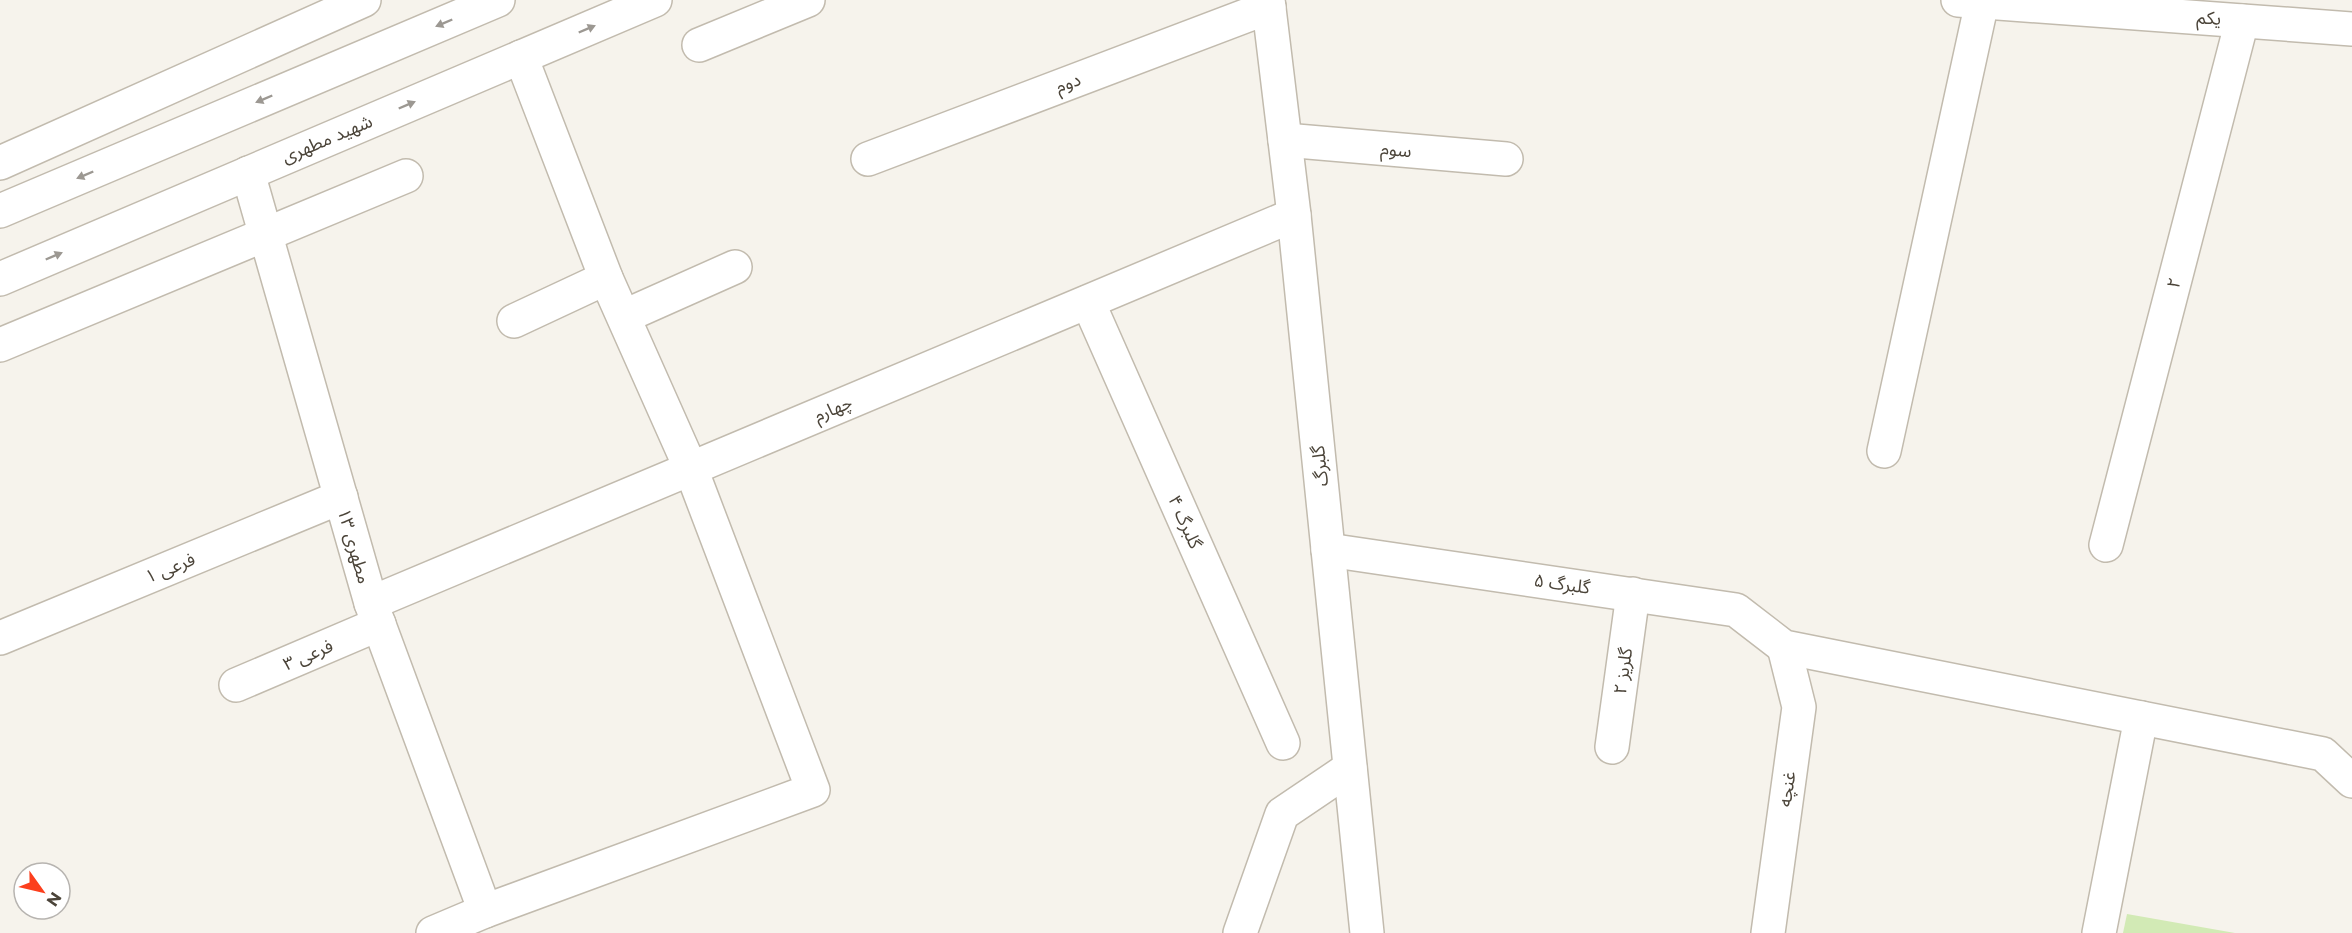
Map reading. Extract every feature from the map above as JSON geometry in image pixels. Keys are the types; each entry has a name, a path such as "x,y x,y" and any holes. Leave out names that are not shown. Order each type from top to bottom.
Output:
{"street":[{"path":"0,163 364,0"},
{"path":"0,212 498,0"},
{"name":"شهید مطهری","path":"0,279 655,0"},
{"path":"699,45 808,0"},
{"path":"1884,451 1970,1"},
{"name":"یکم","path":"1970,1 2352,29"},
{"name":"گلبرگ","path":"1268,3 1294,215 1367,933"},
{"name":"دوم","path":"868,159 1268,3"},
{"name":"۲","path":"2106,545 2242,21"},
{"path":"433,933 485,911 813,790 691,469 625,316 606,278 521,57"},
{"name":"سوم","path":"1285,140 1506,159"},
{"name":"مطهری ۱۳","path":"248,173 375,614 485,911"},
{"path":"0,345 406,176"},
{"name":"چهارم","path":"375,614 691,469 1294,215"},
{"path":"625,316 735,267"},
{"path":"514,321 606,278"},
{"name":"گلبرگ ۴","path":"1088,302 1283,743"},
{"name":"فرعی ۱","path":"0,638 341,497"},
{"name":"گلبرگ ۵","path":"1328,550 1736,610 1784,647"},
{"name":"گلریز ۲","path":"1612,747 1633,594"},
{"name":"فرعی ۳","path":"236,685 375,614"},
{"path":"1784,647 2323,754 2352,781"},
{"name":"غنچه","path":"1768,933 1799,707 1784,647"},
{"path":"2099,933 2141,718"},
{"path":"1240,933 1282,814 1350,768"}],"green space":[{"path":"2127,914 2235,933 2123,933"}]}
